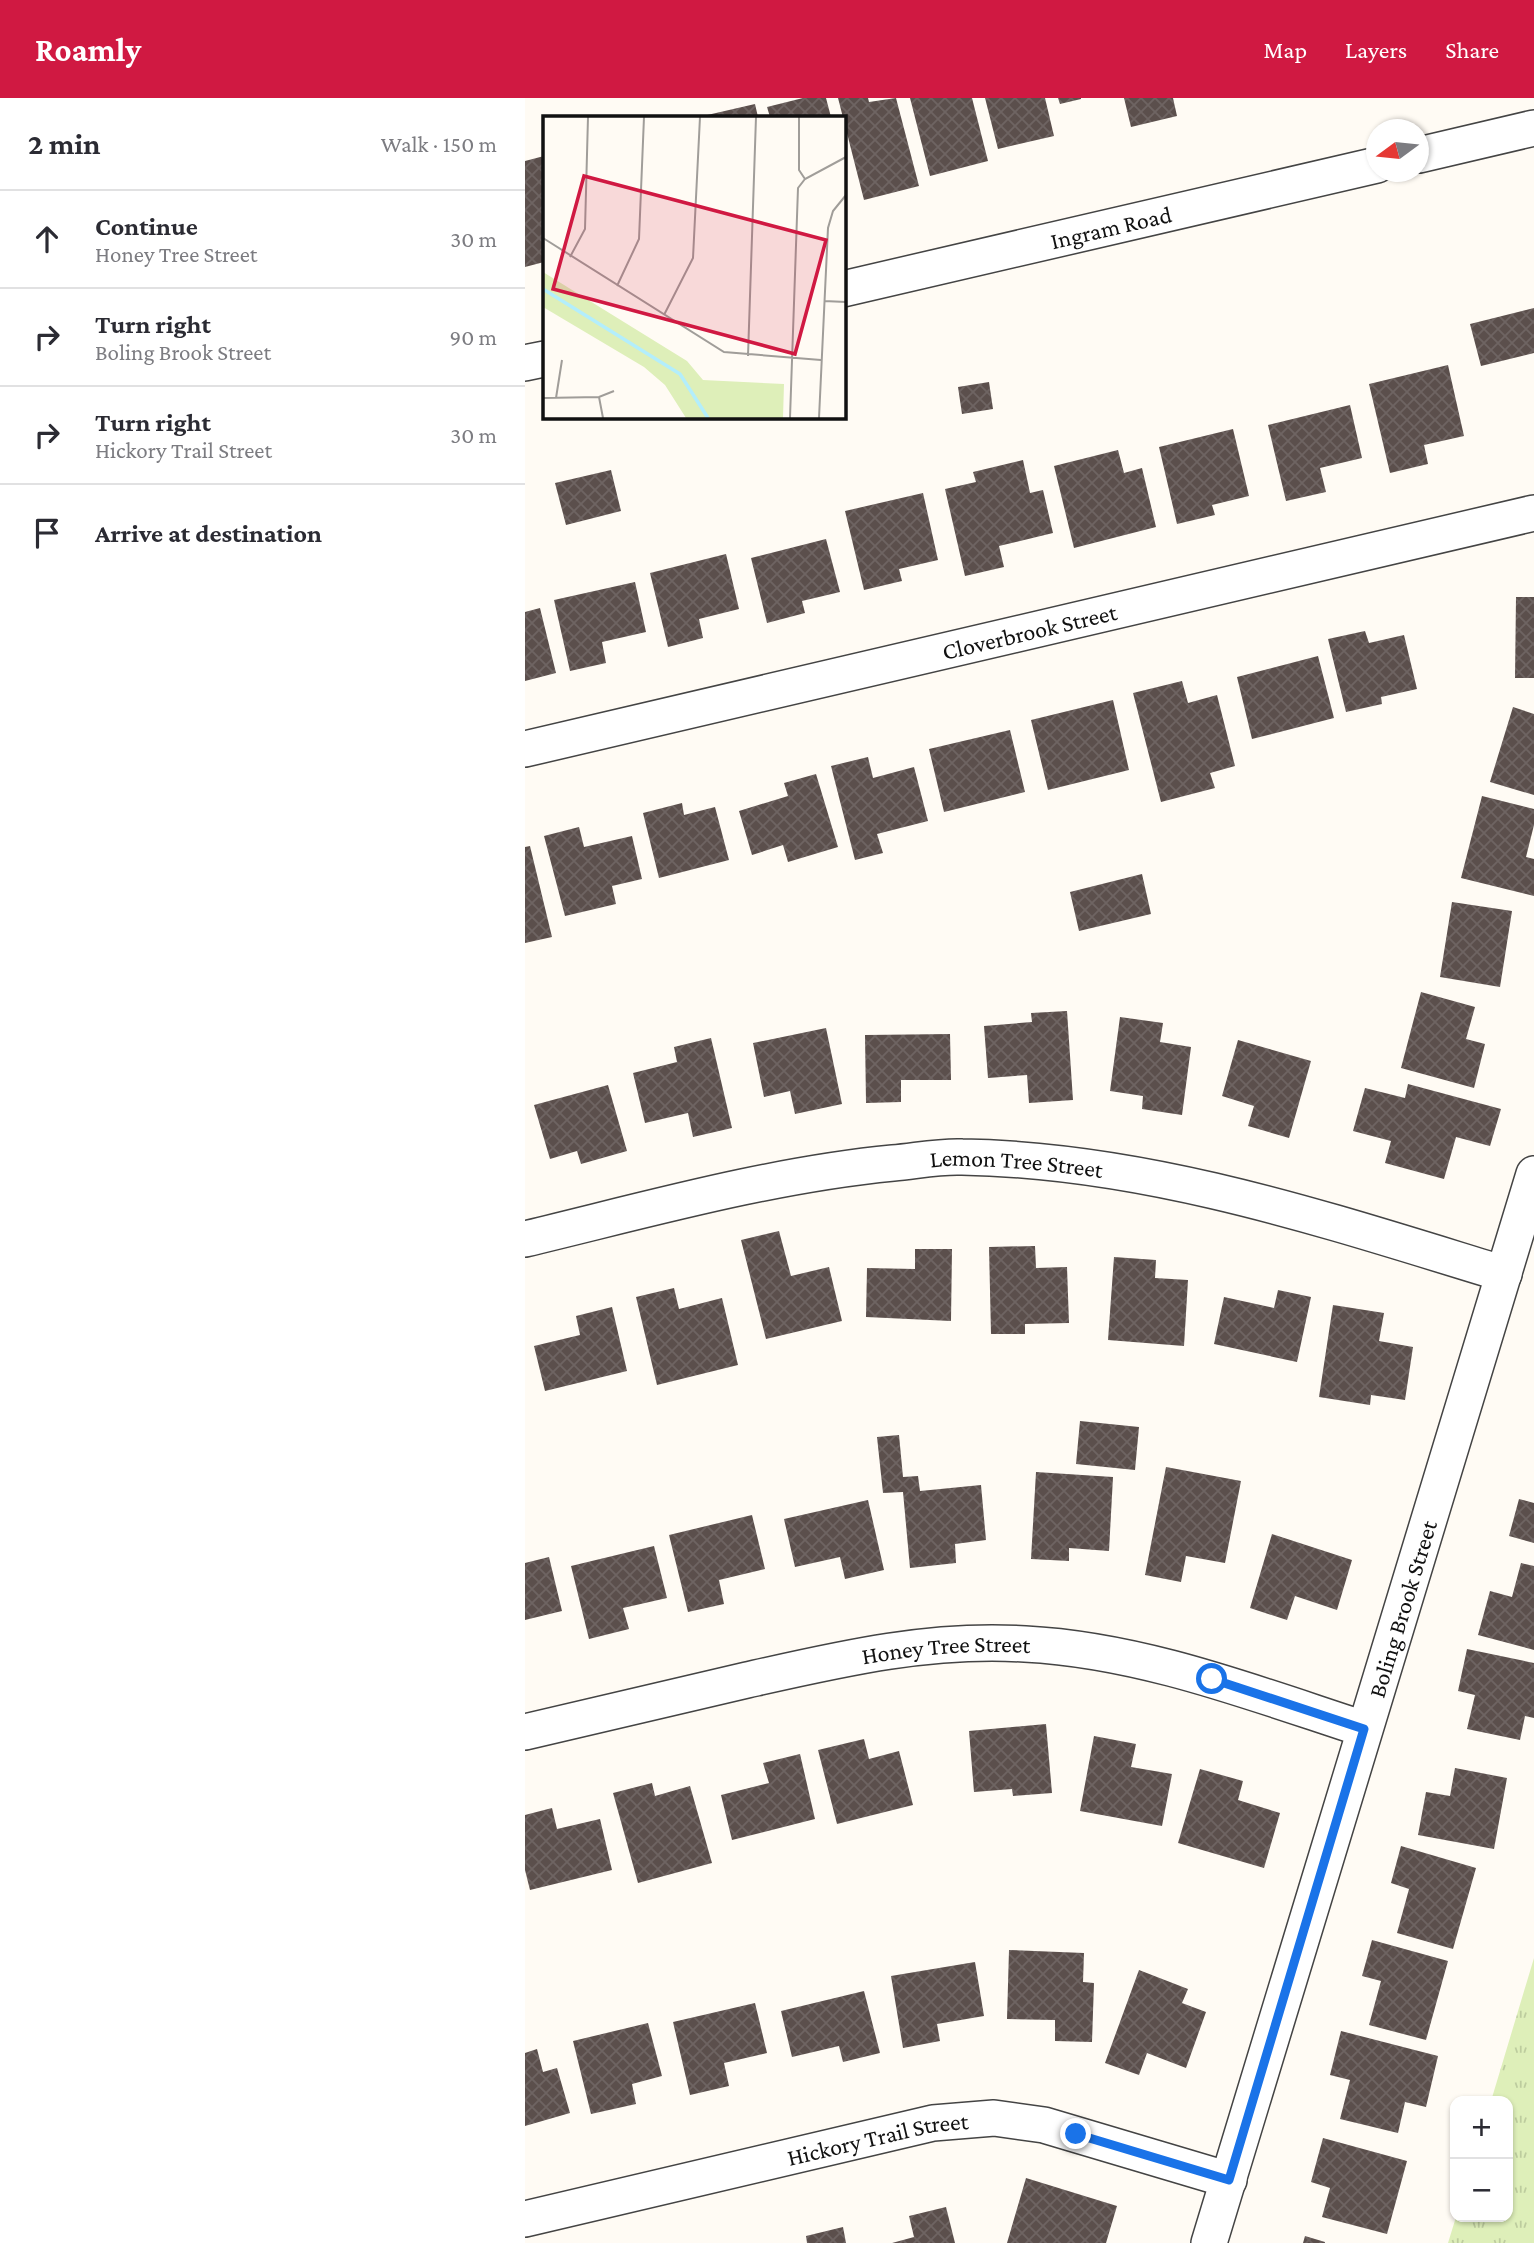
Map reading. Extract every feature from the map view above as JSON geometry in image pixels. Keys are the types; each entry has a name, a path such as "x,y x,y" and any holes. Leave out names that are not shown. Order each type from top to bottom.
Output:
{"street":[{"path":"1429,153 1534,128"},
{"name":"Ingram Road","path":"845,289 1366,168"},
{"path":"525,363 543,359"},
{"name":"Cloverbrook Street","path":"525,749 1534,513"},
{"name":"Lemon Tree Street","path":"525,1239 732,1190 845,1167 960,1156 1075,1166 1193,1185 1302,1212 1504,1274"},
{"name":"Boling Brook Street","path":"1209,2243 1534,1174"},
{"name":"Honey Tree Street","path":"525,1732 886,1650 976,1643 1051,1646 1152,1664 1212,1679 1364,1729"},
{"name":"Hickory Trail Street","path":"525,2219 933,2123 965,2119 993,2118 1044,2125 1229,2180"}],"green space":[{"path":"1534,1958 1534,2243 1448,2243 1454,2222 1513,2222 1513,2096 1493,2096"}],"building":[{"path":"803,98 826,98 831,116 770,116 767,107"},
{"path":"838,98 868,98 869,102 896,98 919,186 864,200 845,116 843,116"},
{"path":"910,98 972,98 988,161 930,176"},
{"path":"985,98 1045,98 1054,136 998,149"},
{"path":"1058,98 1081,98 1081,99 1060,104"},
{"path":"1124,98 1173,98 1177,116 1131,127"},
{"path":"755,104 758,116 703,116"},
{"path":"543,156 543,262 525,267 525,161"},
{"path":"1534,308 1534,353 1481,366 1470,324"},
{"path":"1448,365 1464,436 1424,445 1428,464 1390,473 1369,384"},
{"path":"989,382 993,409 962,414 958,387"},
{"path":"1350,405 1362,458 1320,468 1326,492 1286,501 1268,425"},
{"path":"1233,429 1249,496 1212,505 1215,515 1177,524 1159,447"},
{"path":"1118,450 1124,473 1142,468 1156,527 1074,548 1054,466"},
{"path":"1023,460 1030,493 1043,490 1053,533 999,546 1004,567 965,576 945,489 976,482 973,472"},
{"path":"611,470 621,511 566,525 555,483"},
{"path":"923,493 938,560 899,569 902,581 864,590 845,511"},
{"path":"826,539 840,592 802,601 805,613 767,623 751,558"},
{"path":"726,554 739,609 699,619 703,638 668,647 650,573"},
{"path":"635,582 646,632 602,642 606,663 570,671 554,600"},
{"path":"1516,597 1534,597 1534,678 1515,678"},
{"path":"540,608 556,673 525,681 525,612"},
{"path":"1365,631 1369,643 1404,635 1417,689 1381,697 1382,704 1346,712 1328,639"},
{"path":"1318,656 1334,718 1252,739 1237,677"},
{"path":"1182,681 1188,703 1217,695 1235,766 1210,773 1215,788 1161,802 1133,693"},
{"path":"1113,700 1129,770 1048,790 1031,720"},
{"path":"1513,707 1534,714 1534,795 1490,782"},
{"path":"1010,730 1025,792 944,812 929,749"},
{"path":"868,757 873,778 914,767 928,821 877,834 883,853 855,860 831,766"},
{"path":"816,774 838,847 788,862 783,845 752,855 739,811 788,796 784,783"},
{"path":"1482,796 1534,809 1534,825 1526,857 1534,859 1534,896 1461,878"},
{"path":"682,803 684,815 715,807 729,860 659,878 643,813"},
{"path":"579,827 584,847 632,836 642,879 612,886 616,904 565,916 544,836"},
{"path":"530,846 552,937 525,943 525,847"},
{"path":"1142,874 1151,914 1079,931 1070,892"},
{"path":"1452,902 1512,911 1500,987 1440,977"},
{"path":"1421,992 1475,1007 1466,1039 1485,1044 1474,1088 1401,1068"},
{"path":"1067,1011 1073,1100 1029,1103 1027,1075 988,1078 984,1026 1032,1022 1031,1013"},
{"path":"1120,1017 1163,1023 1160,1042 1191,1047 1182,1115 1142,1109 1143,1096 1110,1091"},
{"path":"826,1028 842,1104 795,1114 790,1091 764,1097 753,1043"},
{"path":"950,1034 951,1080 901,1080 901,1102 866,1103 865,1035"},
{"path":"711,1038 732,1128 693,1137 688,1113 645,1123 633,1073 677,1062 674,1047"},
{"path":"1238,1040 1311,1061 1289,1138 1248,1126 1254,1106 1222,1096"},
{"path":"1408,1084 1501,1109 1490,1146 1456,1137 1444,1179 1385,1163 1391,1141 1353,1131 1365,1088 1405,1098"},
{"path":"608,1085 627,1151 581,1164 577,1151 550,1159 534,1105"},
{"path":"779,1231 791,1276 829,1267 842,1321 766,1339 741,1240"},
{"path":"1035,1246 1036,1268 1067,1267 1069,1323 1025,1324 1025,1334 991,1334 989,1247"},
{"path":"915,1249 952,1249 951,1321 866,1317 867,1268 915,1269"},
{"path":"1114,1257 1156,1260 1155,1278 1188,1280 1184,1346 1108,1340"},
{"path":"674,1288 679,1309 722,1298 738,1365 657,1385 636,1297"},
{"path":"1278,1290 1311,1297 1297,1362 1214,1344 1224,1297 1274,1308"},
{"path":"1333,1305 1384,1313 1379,1341 1413,1347 1405,1400 1371,1395 1370,1405 1319,1397"},
{"path":"612,1307 627,1371 545,1391 534,1346 580,1335 576,1316"},
{"path":"1080,1421 1139,1427 1135,1470 1076,1464"},
{"path":"899,1435 903,1477 918,1476 920,1491 981,1485 986,1540 955,1544 956,1563 910,1568 903,1492 883,1493 877,1437"},
{"path":"1166,1467 1241,1481 1225,1563 1186,1556 1181,1582 1145,1575"},
{"path":"1036,1472 1113,1477 1109,1551 1069,1548 1069,1561 1031,1559"},
{"path":"1519,1499 1534,1503 1534,1543 1509,1536"},
{"path":"868,1500 884,1570 845,1579 840,1557 795,1567 784,1519"},
{"path":"752,1515 765,1569 719,1580 724,1604 688,1612 669,1535"},
{"path":"1272,1534 1352,1560 1337,1610 1295,1596 1287,1620 1250,1608"},
{"path":"654,1546 667,1598 623,1608 629,1629 589,1639 571,1566"},
{"path":"549,1557 562,1611 525,1620 525,1563"},
{"path":"1521,1563 1534,1566 1534,1650 1478,1635 1490,1591 1512,1597"},
{"path":"1467,1649 1534,1663 1534,1718 1525,1716 1520,1740 1467,1729 1475,1695 1458,1691"},
{"path":"1046,1724 1052,1793 1013,1796 1012,1789 974,1792 969,1731"},
{"path":"1094,1736 1136,1744 1131,1767 1172,1774 1162,1826 1080,1811"},
{"path":"864,1739 869,1759 899,1751 913,1805 837,1824 818,1750"},
{"path":"800,1754 815,1819 732,1840 721,1795 769,1783 763,1763"},
{"path":"1455,1768 1507,1778 1494,1849 1418,1835 1426,1792 1450,1796"},
{"path":"1200,1769 1243,1781 1238,1800 1280,1813 1264,1868 1178,1843"},
{"path":"652,1783 655,1796 690,1786 712,1863 638,1883 613,1793"},
{"path":"552,1808 557,1829 600,1819 612,1870 530,1890 525,1870 525,1815"},
{"path":"1401,1846 1476,1868 1453,1949 1397,1933 1409,1889 1391,1883"},
{"path":"1372,1940 1448,1961 1426,2040 1369,2025 1381,1981 1362,1976"},
{"path":"1009,1950 1084,1953 1083,1982 1094,1983 1092,2042 1055,2041 1055,2020 1007,2019"},
{"path":"975,1962 984,2016 937,2024 940,2041 903,2048 891,1976"},
{"path":"1139,1970 1188,1989 1182,2003 1206,2012 1186,2068 1147,2053 1139,2075 1105,2063"},
{"path":"864,1991 880,2053 843,2062 839,2046 792,2057 781,2011"},
{"path":"755,2003 767,2053 724,2063 729,2086 690,2095 673,2022"},
{"path":"648,2023 662,2076 632,2084 636,2104 591,2114 573,2041"},
{"path":"1341,2031 1438,2056 1426,2107 1405,2102 1398,2133 1340,2119 1350,2080 1330,2075"},
{"path":"537,2049 543,2072 557,2068 570,2113 525,2126 525,2053"},
{"path":"1323,2138 1407,2161 1387,2234 1322,2217 1330,2188 1311,2182"},
{"path":"1026,2178 1117,2206 1106,2243 1007,2243"},
{"path":"946,2207 955,2243 892,2243 914,2237 909,2216"},
{"path":"843,2227 846,2243 807,2243 806,2236"},
{"path":"1305,2236 1325,2242 1325,2243 1303,2243"}],"route":[{"path":"1076,2134 1229,2180 1364,1729 1212,1679"}]}
